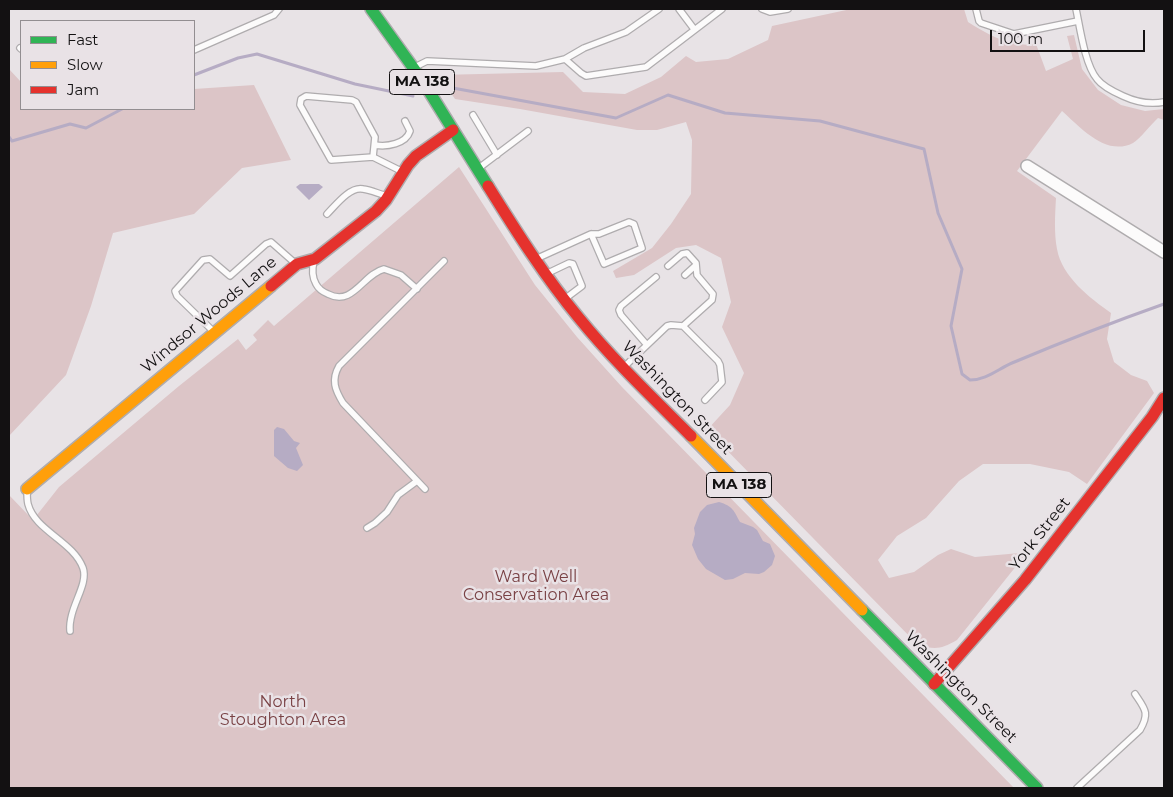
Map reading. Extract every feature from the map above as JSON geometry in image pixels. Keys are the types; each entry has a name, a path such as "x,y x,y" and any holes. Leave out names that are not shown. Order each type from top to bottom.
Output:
{"main road":[{"name":"MA 138","path":"374,12 453,130"},
{"name":"Washington Street","path":"453,130 546,273 583,323 624,368 1037,788"},
{"name":"Windsor Woods Lane","path":"27,489 296,264 315,260 376,211 389,196 416,156 453,130"},
{"name":"York Street","path":"934,684 1024,580 1152,417 1164,398"}],"street":[{"path":"374,12 387,9"},
{"path":"1027,166 1164,252"}],"lane":[{"path":"195,50 274,15 279,9"},
{"path":"413,68 427,61 536,66 565,58 584,48 626,32 659,9"},
{"path":"679,9 694,29"},
{"path":"565,58 581,74 586,76 646,67 722,9"},
{"path":"762,9 770,12 788,9"},
{"path":"976,9 980,23 1014,34 1078,21"},
{"path":"1076,9 1090,66 1100,83 1132,100 1148,104 1164,102"},
{"path":"373,157 375,137 356,102 352,100 306,96 301,98 300,105 330,160 373,157 404,172"},
{"path":"472,115 496,155"},
{"path":"375,145 388,146 408,136 410,131 405,121"},
{"path":"478,169 528,131"},
{"path":"327,214 350,192 356,189 363,188 376,194 389,196"},
{"path":"536,258 591,234 599,234 632,222 642,248 604,264 591,234"},
{"path":"214,332 177,296 175,291 204,260 210,259 230,276 266,244 271,242 296,264"},
{"path":"668,266 682,254 686,253 696,264 697,275 712,292 713,297 683,326"},
{"path":"315,260 312,270 316,284 332,296 350,294 372,274 384,269 401,274 417,289"},
{"path":"425,489 343,403 335,386 334,377 339,366 444,262"},
{"path":"546,273 569,263 573,264 582,286 564,299"},
{"path":"685,275 696,264"},
{"path":"648,345 621,315 619,310 621,306 656,277"},
{"path":"624,368 669,325 683,326 720,363 722,382 705,400"},
{"path":"366,528 375,524 387,512 398,495 417,481"},
{"path":"27,489 28,504 32,513 41,524 67,546 83,567 84,582 72,610 70,631"},
{"path":"1077,788 1140,730 1146,719 1146,714 1135,694"}],"green space":[{"path":"851,9 964,9 968,22 992,36 1018,44 1036,44 1046,71 1073,59 1067,36 1074,35 1082,69 1098,90 1121,105 1145,111 1164,109 1164,120 1158,118 1136,141 1123,146 1113,146 1094,138 1062,111 1017,171 1056,198 1056,243 1065,269 1086,294 1111,313 1107,339 1114,362 1131,375 1147,381 1154,393 1087,484 1069,472 1030,464 983,464 959,481 926,518 897,536 878,560 889,578 914,572 938,555 951,549 975,557 1020,553 1025,555 957,640 938,648 918,645 707,430 730,405 744,373 722,327 731,302 721,258 696,245 676,248 634,275 616,278 613,271 652,248 691,194 692,140 686,122 657,130 637,130 455,99 439,75 563,72 583,92 625,94 661,77 686,56 696,62 728,59 768,40 772,26"},
{"path":"9,69 20,81 20,110 195,110 195,89 254,85 291,160 242,168 194,214 113,233 91,306 66,375 9,436"},
{"name":"Ward Well Conservation Area","path":"459,167 535,285 577,337 622,387 1014,788 9,788 9,495 33,520 59,487 179,386 238,339 246,350 257,340 253,335 268,320 274,326"}],"shaded area":[{"path":"300,184 319,184 323,187 309,200 296,187"},
{"path":"277,427 284,429 294,441 300,443 296,448 303,465 297,471 288,468 274,456 274,430"},
{"path":"719,502 730,507 740,522 753,527 757,530 763,541 770,544 775,556 772,565 764,572 759,574 745,573 733,579 725,580 706,569 698,559 692,545 695,534 694,528 700,512 707,505"}],"waterway":[{"path":"195,75 238,58 257,54 355,84 413,96"},
{"path":"442,86 616,118 668,95 725,113 820,121 924,149 938,213 962,269 951,326 962,374 970,380 987,376 1050,347 1164,304"},
{"path":"9,137 12,141 70,124 86,128 120,110"}],"traffic: fast":[{"path":"371,9 422,80 488,186"},
{"path":"862,610 1037,788"}],"traffic: slow":[{"path":"27,489 271,286"},
{"path":"691,436 862,610"}],"traffic: jam":[{"path":"271,286 297,264 315,259 376,211 386,200 408,165 416,156 453,130"},
{"path":"488,186 520,237 566,302 619,364 691,436"},
{"path":"934,684 1025,580 1152,417 1164,398"}],"park label":[{"name":"North Stoughton Area","path":"283,711"}]}
